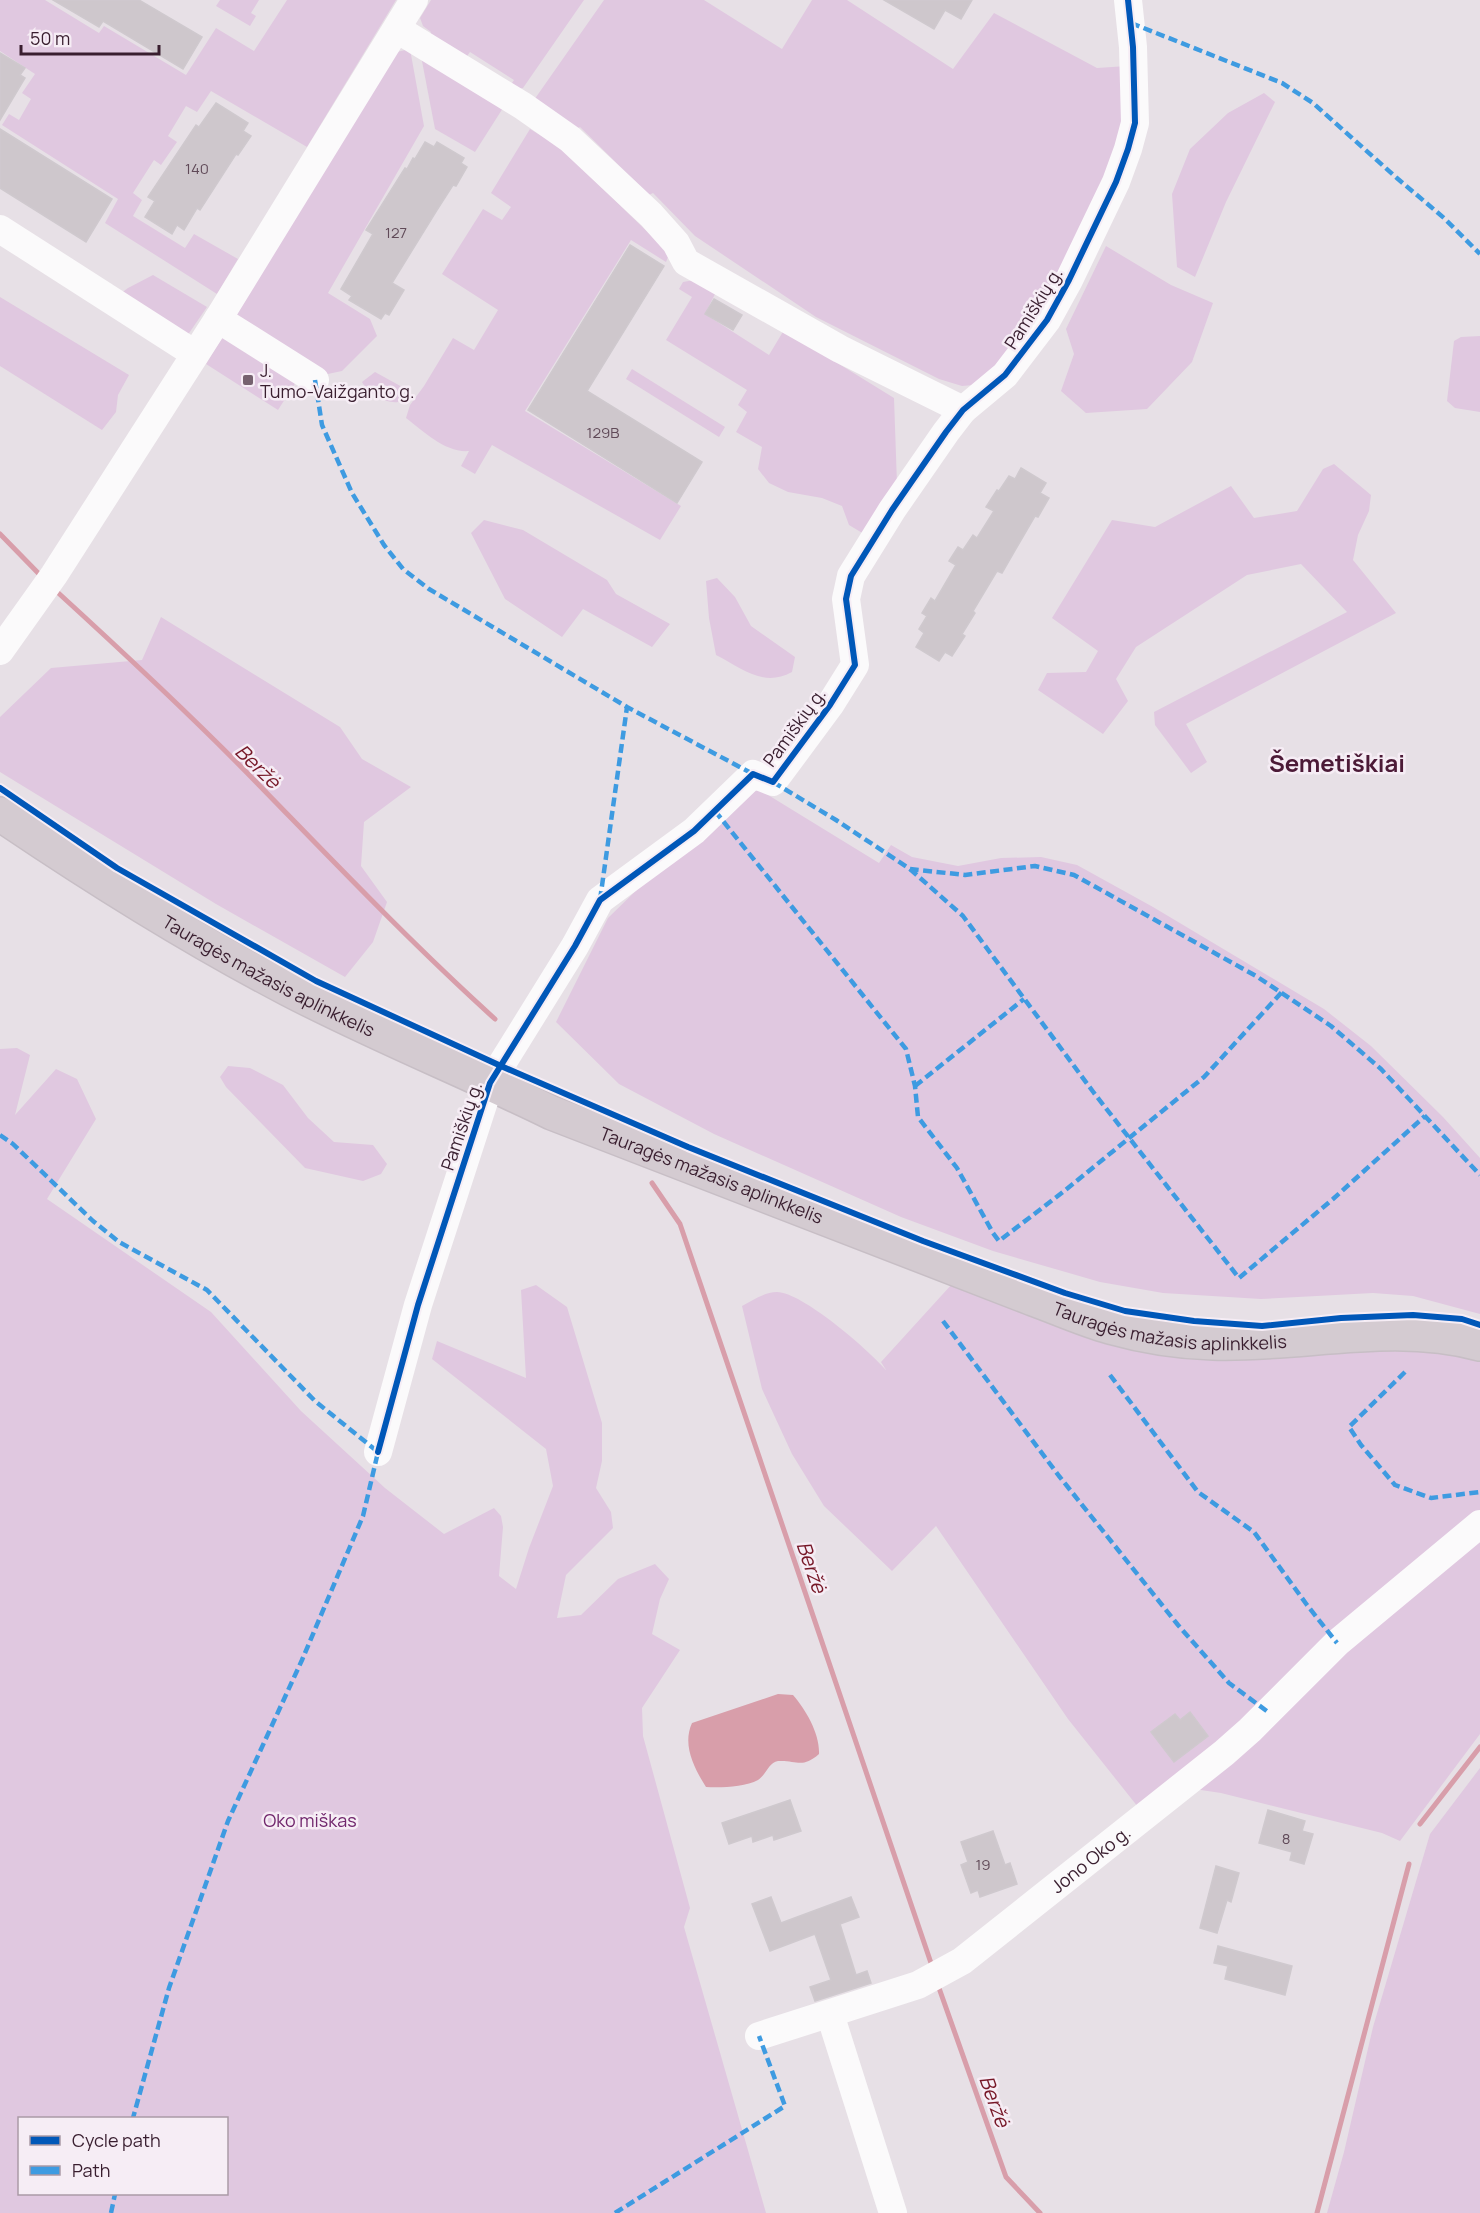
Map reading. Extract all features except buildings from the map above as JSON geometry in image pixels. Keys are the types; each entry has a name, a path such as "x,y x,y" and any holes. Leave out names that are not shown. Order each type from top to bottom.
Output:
{"main road":[{"name":"Tauragės mažasis aplinkkelis","path":"0,814 89,874 204,944 396,1043 490,1083 552,1113 1111,1327 1169,1338 1213,1343 1265,1342 1348,1334 1411,1333 1461,1339 1480,1344"}],"street":[{"path":"0,651 47,585 218,319 414,0"},
{"name":"Pamiškių g.","path":"378,1452 418,1305 490,1083 575,946 600,900 693,831 753,774 773,782 830,705 855,665 846,599 851,576 892,510 963,410 1005,375 1047,320 1069,280 1116,182 1128,149 1134,123 1133,47 1128,0"},
{"path":"397,29 523,106 570,139 651,215 676,243 686,262 840,349 963,410"},
{"path":"0,229 195,354"},
{"path":"218,319 315,380"},
{"name":"Jono Oko g.","path":"759,2036 918,1985 962,1961 1224,1753 1337,1643 1480,1524"},
{"path":"830,2014 892,2213"}],"green space":[{"path":"0,0 45,0 99,33 104,26 186,75 216,28 254,51 287,0 396,0 307,147 211,91 197,112 186,106 168,136 177,142 161,165 154,160 133,193 142,200 133,216 185,248 194,234 238,259 217,294 105,223 118,199 2,125 9,114 19,120 31,99 22,93 35,74 0,51"},
{"path":"220,0 259,0 251,13 256,16 250,26 216,6"},
{"path":"431,0 584,0 523,88 515,90 510,86 514,80 470,52 465,59 429,37 431,32 423,26 420,18"},
{"path":"604,0 704,0 782,49 812,0 847,0 953,69 994,13 1097,68 1127,66 1128,134 1072,267 984,384 962,386 939,379 816,317 695,236 653,193 649,195 580,127 572,132 534,100"},
{"path":"410,49 424,126 328,293 370,319 377,336 342,371 323,375 236,316 392,53"},
{"path":"421,56 503,108 475,152 435,129"},
{"path":"1264,93 1275,102 1226,202 1195,277 1177,267 1172,194 1190,149 1228,113"},
{"path":"530,129 560,147 664,248 668,257 666,262 631,240 525,411 681,506 660,540 492,445 475,474 461,466 469,451 460,451 444,445 406,418 410,405 453,338 474,350 498,310 442,274 483,209 502,220 511,207 491,193"},
{"path":"1106,246 1171,285 1213,303 1192,362 1147,409 1086,413 1061,391 1074,354 1066,329"},
{"path":"153,275 207,307 185,339 116,297"},
{"path":"694,280 716,292 705,314 769,355 784,330 894,398 897,484 864,534 849,525 842,506 822,498 788,492 769,483 758,469 762,447 736,432 747,412 738,405 747,390 666,340 692,297 679,289 683,282"},
{"path":"0,297 129,375 118,395 116,412 102,430 0,366"},
{"path":"223,336 296,382 278,410 206,364"},
{"path":"1480,336 1480,412 1455,408 1447,401 1454,341 1461,337"},
{"path":"632,369 725,427 719,437 626,379"},
{"path":"375,372 404,388 398,402 383,399 373,394 365,386 362,382"},
{"path":"1334,464 1371,495 1369,511 1358,535 1353,560 1396,613 1186,724 1207,762 1191,773 1155,725 1154,712 1347,612 1301,564 1247,575 1136,647 1116,679 1128,701 1103,734 1038,690 1047,673 1086,672 1098,651 1052,618 1112,520 1155,527 1231,486 1254,518 1297,511 1323,469"},
{"path":"484,520 523,530 607,580 616,594 670,624 652,647 583,609 562,637 505,599 471,533"},
{"path":"717,578 735,597 751,626 795,657 792,672 772,678 762,677 716,655 709,618 706,581"},
{"path":"161,617 340,727 362,759 411,787 364,822 361,866 387,902 373,942 345,977 216,904 0,772 0,717 51,668 142,660"},
{"path":"760,790 879,863 891,845 912,857 958,866 1001,858 1041,857 1077,865 1153,907 1324,1009 1371,1046 1443,1117 1480,1158 1480,1314 1413,1296 1373,1293 1261,1299 1163,1293 1100,1282 993,1251 901,1217 714,1134 619,1084 556,1022 608,918 652,875 747,793"},
{"name":"Oko miškas","path":"17,1048 30,1055 15,1115 56,1069 77,1079 96,1119 47,1199 211,1312 301,1411 385,1488 444,1534 494,1508 501,1516 503,1527 499,1576 516,1589 553,1486 546,1449 432,1359 437,1341 526,1378 521,1290 536,1285 567,1307 602,1423 602,1461 596,1488 611,1512 613,1528 566,1575 557,1618 581,1615 618,1579 655,1564 669,1579 660,1599 652,1634 680,1650 642,1708 643,1736 690,1908 684,1927 766,2213 0,2213 0,1049"},
{"path":"228,1066 250,1068 283,1085 308,1118 334,1142 373,1145 387,1164 381,1174 363,1181 305,1168 226,1087 220,1077"},
{"path":"952,1284 1036,1316 1396,1346 1480,1358 1480,1734 1400,1841 1382,1833 1221,1793 1174,1786 1142,1812 1068,1719 936,1526 892,1571 824,1506 792,1454 762,1389 742,1306 767,1293 777,1292 802,1301 865,1349 886,1370 881,1362"},
{"path":"1480,1768 1480,2213 1327,2213 1344,2152 1373,2027 1430,1834"}],"shaded area":[{"path":"778,1694 793,1695 803,1708 815,1730 819,1754 804,1763 775,1762 758,1780 746,1784 706,1787 697,1772 689,1748 689,1731 692,1723"}],"waterway":[{"name":"Beržė","path":"0,534 43,578"},
{"name":"Beržė","path":"54,589 208,733 404,932 495,1019"},
{"name":"Beržė","path":"652,1183 680,1224 932,1966"},
{"path":"1420,1824 1480,1747"},
{"path":"1317,2213 1409,1864"},
{"name":"Beržė","path":"939,1988 1006,2177 1040,2213"}],"marked path":[{"path":"1131,23 1282,83 1313,103 1444,218 1480,254"},
{"path":"315,380 322,425 352,493 384,545 403,569 429,589 627,707 753,774"},
{"path":"600,900 627,707"},
{"path":"773,782 910,869 965,875 1035,866 1074,875 1256,976 1331,1026 1381,1069 1480,1175"},
{"path":"715,811 906,1049 915,1086 918,1117 957,1168 999,1241 1204,1077 1282,992"},
{"path":"910,869 963,916 1094,1093 1239,1278 1333,1199 1425,1116"},
{"path":"915,1086 1024,999"},
{"path":"0,1135 13,1144 93,1221 119,1242 207,1290 315,1401 378,1452 363,1516 302,1660 228,1821 169,1988 133,2117"},
{"path":"943,1321 1059,1476 1178,1625 1229,1683 1268,1712"},
{"path":"1405,1372 1349,1427 1395,1485 1431,1498 1480,1492"},
{"path":"1110,1375 1198,1492 1254,1532 1337,1643"},
{"path":"615,2213 785,2106 759,2036"},
{"path":"111,2213 115,2195"}],"cycle path":[{"path":"378,1452 418,1305 490,1083 575,946 600,900 694,831 753,774 773,782 830,705 855,665 846,599 851,576 892,510 946,432 963,410 1005,375 1047,320 1069,280 1116,182 1135,123 1133,47 1128,0"},
{"path":"0,788 117,868 316,981 501,1066 688,1147 923,1241 1065,1293 1125,1311 1194,1321 1262,1326 1341,1318 1413,1315 1462,1319 1480,1325"}],"place":[{"name":"J. Tumo-Vaižganto g.","path":"248,380"}],"district":[{"name":"Šemetiškiai","path":"1337,762"}]}
